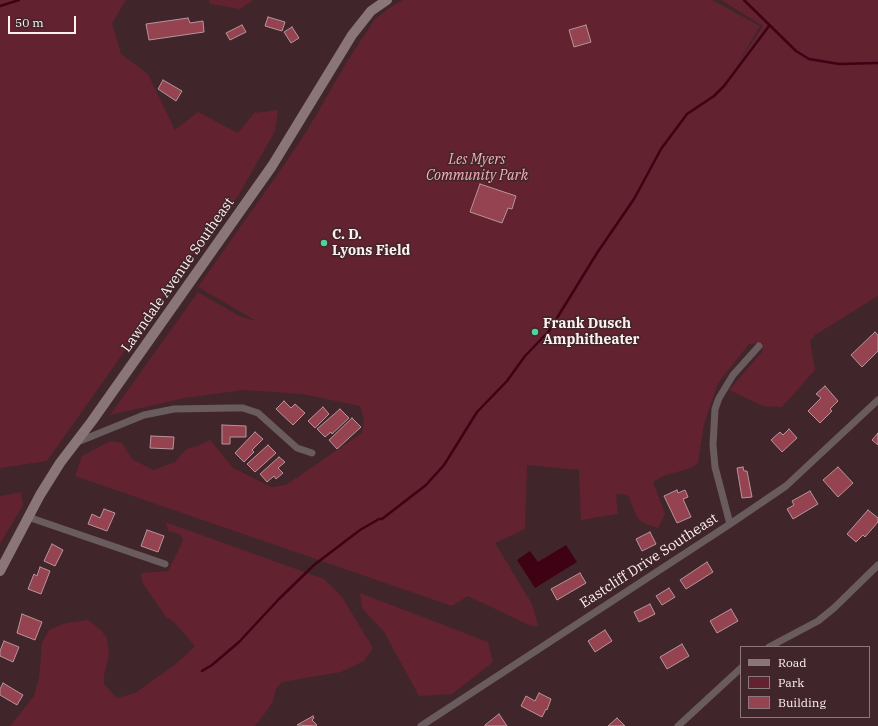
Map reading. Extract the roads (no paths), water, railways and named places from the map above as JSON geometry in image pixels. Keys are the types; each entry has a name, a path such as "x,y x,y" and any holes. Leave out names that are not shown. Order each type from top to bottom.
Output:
{"street":[{"name":"Lawndale Avenue Southeast","path":"0,572 40,495 75,443 272,166 352,35 371,11 387,0"},
{"path":"730,524 715,467 713,445 715,410 719,398 733,375 759,346"},
{"name":"Eastcliff Drive Southeast","path":"421,726 730,524 795,478 878,400"},
{"path":"75,443 86,440 111,427 144,415 174,410 243,408 258,413 298,448 312,453"},
{"path":"28,517 165,564"},
{"path":"771,646 818,621 834,608 878,564"},
{"path":"678,726 740,669"}],"waterway":[{"path":"0,6 19,0"},
{"path":"744,0 796,51 809,59 839,64 878,63"},
{"path":"202,671 212,665 239,642 279,599 314,565 360,530 379,519 382,519 426,485 444,465 477,412 507,381 525,356 549,331 597,253 634,199 661,149 687,114 714,96 724,86 769,26"}],"place":[{"name":"C. D. Lyons Field","path":"324,243"},
{"name":"Frank Dusch Amphitheater","path":"535,332"}],"park label":[{"name":"Les Myers Community Park","path":"477,168"}]}
